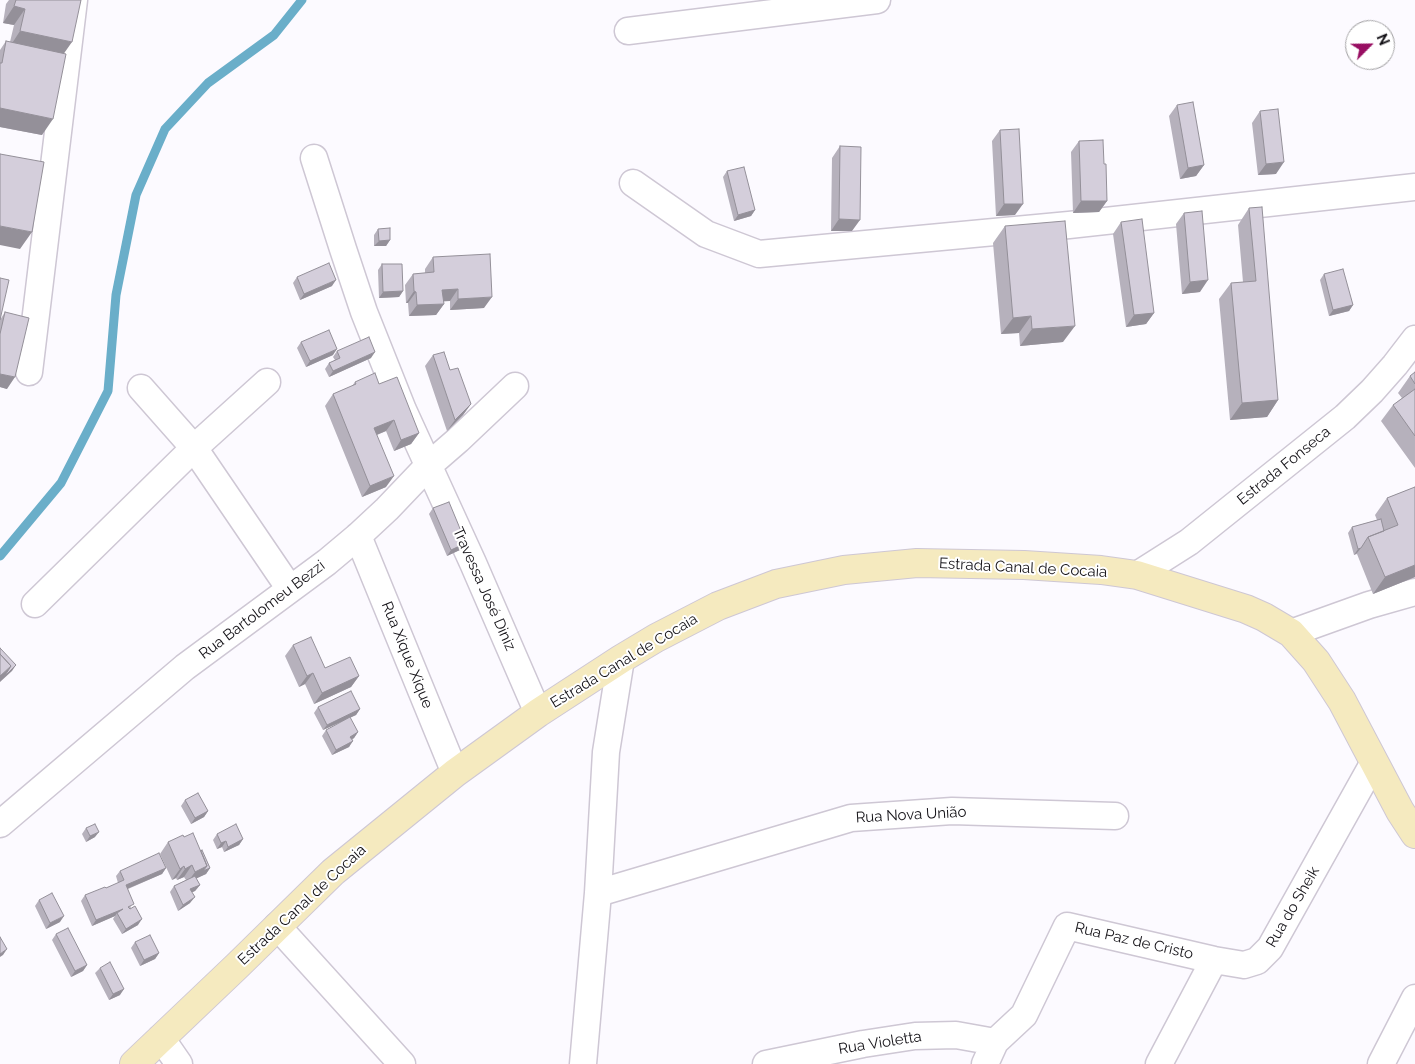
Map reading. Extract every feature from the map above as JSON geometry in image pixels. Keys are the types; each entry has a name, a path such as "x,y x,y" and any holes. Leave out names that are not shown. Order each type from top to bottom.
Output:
{"street":[{"path":"29,372 74,0"},
{"path":"628,32 878,0"},
{"name":"Travessa José Diniz","path":"314,158 364,312 403,410 473,563 538,713"},
{"path":"633,183 706,234 759,254 1079,224 1415,187"},
{"name":"Estrada Fonseca","path":"1137,575 1189,542 1345,418 1372,391 1415,339"},
{"path":"35,604 194,448 267,382"},
{"name":"Rua Bartolomeu Bezzi","path":"0,824 185,667 327,562 358,536 428,466 515,386"},
{"path":"141,388 194,448 290,589"},
{"name":"Rua Xique Xique","path":"358,536 455,773"},
{"name":"Estrada Canal de Cocaia","path":"134,1064 333,872 455,773 538,713 656,638 718,606 776,584 844,570 917,563 1101,570 1137,575 1246,609 1264,617 1292,633 1316,661 1342,701 1400,811 1415,834"},
{"path":"1292,633 1415,592"},
{"path":"584,1064 598,893 606,752 621,659"},
{"name":"Rua do Sheik","path":"1214,960 1244,965 1258,961 1270,948 1374,762"},
{"name":"Rua Nova União","path":"598,893 851,818 952,811 1115,816"},
{"path":"277,926 402,1064"},
{"name":"Rua Paz de Cristo","path":"990,1053 1024,1016 1067,926 1214,960"},
{"path":"1159,1064 1214,960"},
{"path":"1381,1064 1415,998"},
{"name":"Rua Violetta","path":"777,1063 863,1044 915,1036 956,1036 990,1053"},
{"path":"161,1038 179,1064"}],"building":[{"path":"16,0 81,0 72,42 20,31 25,9 14,6"},
{"path":"6,41 66,54 53,119 0,108 0,63 2,63"},
{"path":"1193,102 1204,165 1188,168 1177,105"},
{"path":"1278,109 1284,162 1266,164 1260,111"},
{"path":"1019,129 1023,204 1004,204 1000,130"},
{"path":"1103,140 1107,201 1081,201 1079,141"},
{"path":"840,146 861,147 860,220 839,219"},
{"path":"0,154 44,162 32,232 0,226"},
{"path":"744,167 755,210 738,215 727,171"},
{"path":"1262,207 1278,400 1242,403 1231,283 1256,281 1249,208"},
{"path":"1202,211 1208,280 1190,282 1184,213"},
{"path":"1142,219 1154,313 1134,315 1121,222"},
{"path":"1065,221 1075,326 1032,329 1031,316 1013,318 1005,226"},
{"path":"390,228 390,240 379,241 378,229"},
{"path":"490,254 492,297 458,299 458,289 442,290 444,304 417,305 413,274 434,272 433,257"},
{"path":"329,263 336,280 304,294 297,277"},
{"path":"382,264 402,264 403,291 383,292"},
{"path":"1343,269 1353,305 1333,310 1324,274"},
{"path":"0,278 9,280 0,320"},
{"path":"5,312 29,318 15,377 0,374 0,334"},
{"path":"329,330 337,349 310,361 301,342"},
{"path":"369,337 375,352 333,371 329,363 340,358 337,351"},
{"path":"444,352 450,370 458,368 471,404 455,420 433,355"},
{"path":"1415,372 1415,384 1410,376"},
{"path":"375,373 379,384 397,377 419,433 401,440 394,420 374,428 394,476 370,486 333,394"},
{"path":"1415,389 1415,436 1393,405"},
{"path":"1415,487 1415,565 1385,577 1368,537 1398,525 1387,498"},
{"path":"449,502 466,543 451,550 433,508"},
{"path":"1381,519 1384,531 1368,537 1361,548 1358,549 1352,527"},
{"path":"311,637 325,668 350,657 359,676 322,693 313,673 307,676 293,645"},
{"path":"0,648 16,665 4,677 11,666 0,654"},
{"path":"0,654 11,666 0,676"},
{"path":"351,691 360,709 327,725 318,707"},
{"path":"350,717 358,732 350,737 353,741 336,750 326,730"},
{"path":"198,793 208,811 195,818 185,800"},
{"path":"95,824 99,832 90,836 86,828"},
{"path":"236,824 243,839 228,847 226,841 221,843 217,834"},
{"path":"193,833 207,866 195,872 192,865 185,869 184,866 180,869 168,842 183,835 184,837"},
{"path":"202,850 210,868 203,871 207,866"},
{"path":"159,853 166,868 126,885 134,904 128,907 130,909 135,906 142,919 126,929 117,913 123,909 96,920 85,895 124,880 120,871"},
{"path":"195,876 200,885 190,889 195,897 183,905 174,886"},
{"path":"52,893 64,916 50,923 39,900"},
{"path":"68,928 87,965 75,971 56,934"},
{"path":"150,935 159,953 144,960 135,942"},
{"path":"0,937 7,949 0,954"},
{"path":"110,962 124,989 113,994 100,968"}],"waterway":[{"path":"0,556 61,483 108,391 116,295 136,195 165,129 208,83 274,35 302,0"}]}
